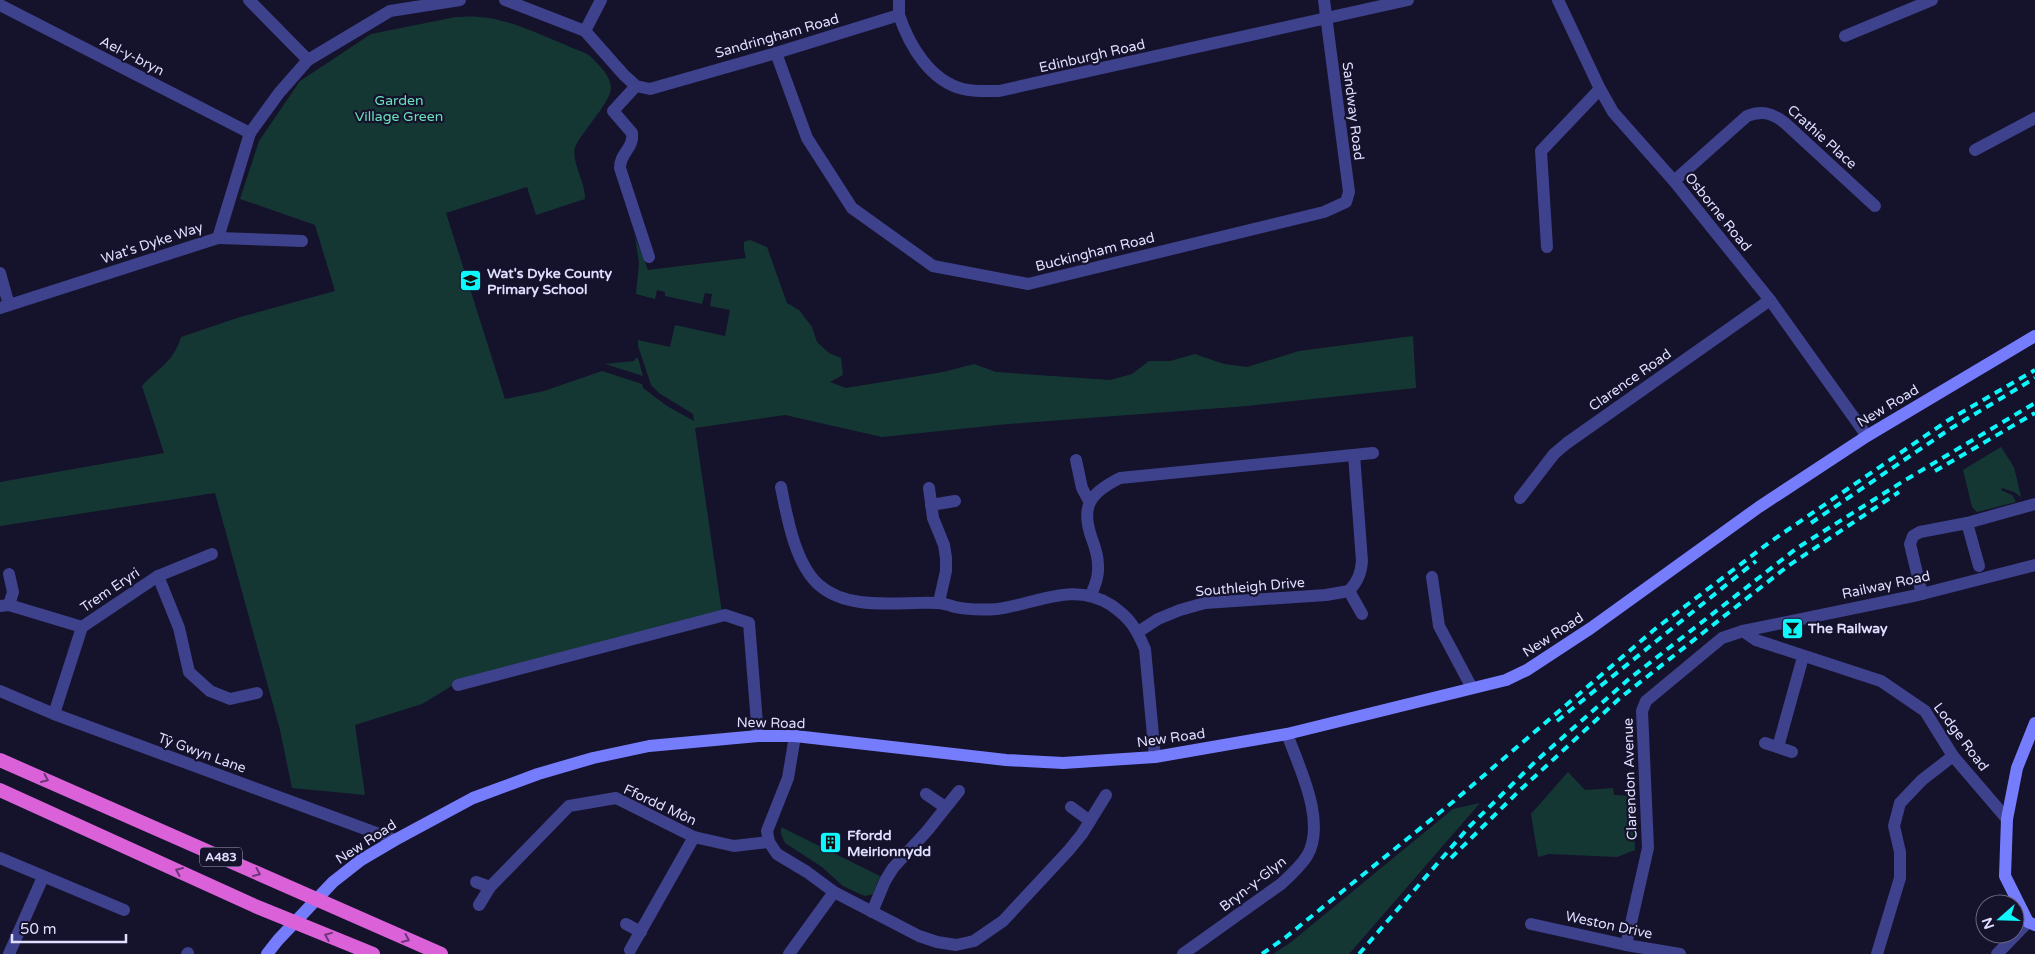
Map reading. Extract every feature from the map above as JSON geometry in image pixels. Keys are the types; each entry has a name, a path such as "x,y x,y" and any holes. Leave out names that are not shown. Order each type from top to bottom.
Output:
{"highway":[{"name":"A483","path":"0,760 441,954"},
{"name":"A483","path":"0,790 255,906 373,954"}],"main road":[{"name":"New Road","path":"267,954 333,882 361,860 395,840 473,798 538,774 594,758 648,746 758,736 795,736 1006,760 1063,763 1155,757 1287,734 1506,680 1527,670 1591,628 1759,507 1867,436 2035,336"},
{"path":"2031,924 2005,876 2007,819 2017,768 2035,722"}],"street":[{"path":"249,0 308,60"},
{"name":"Wat's Dyke Way","path":"5,306 218,238 250,134 279,93 308,60 388,6 460,0"},
{"path":"505,0 585,31 636,86 613,111 632,133 631,145 622,155 620,168 650,256"},
{"path":"585,31 601,0"},
{"path":"898,15 899,0"},
{"name":"Sandway Road","path":"1324,0 1349,192 1346,202 1324,212"},
{"name":"Edinburgh Road","path":"898,15 904,32 914,49 936,74 949,84 963,89 989,92 1017,89 1408,0"},
{"name":"Osborne Road","path":"1558,0 1600,89 1613,112 1674,181 1770,300 1867,436"},
{"path":"1845,36 1932,0"},
{"name":"Ael-y-bryn","path":"0,5 250,134"},
{"name":"Sandringham Road","path":"636,86 650,89 776,53 898,15"},
{"name":"Buckingham Road","path":"776,53 807,138 852,208 933,266 1028,284 1324,212"},
{"path":"1547,247 1541,151 1600,89"},
{"name":"Crathie Place","path":"1674,181 1747,116 1757,112 1774,115 1875,206"},
{"path":"1976,150 2035,118"},
{"path":"218,238 302,242"},
{"path":"0,272 5,306"},
{"name":"Clarence Road","path":"1520,498 1554,454 1567,442 1770,300"},
{"path":"1091,595 1097,580 1099,564 1086,523 1086,512 1089,501 1098,491 1120,478 1373,453"},
{"path":"1354,455 1362,561 1361,574 1350,591 1362,614"},
{"path":"1076,460 1082,488 1089,501"},
{"path":"781,487 787,516 798,550 810,575 828,592 881,604 939,602 976,610 1022,605 1064,594 1078,593 1091,595 1102,600 1128,617 1138,632 1145,648 1155,757"},
{"path":"929,488 933,518 944,545 946,558 946,572 939,602"},
{"path":"931,504 956,501"},
{"path":"1922,594 1910,544 1912,536 1920,532 1966,523 2035,504"},
{"path":"1966,523 1979,566"},
{"name":"Trem Eryri","path":"54,714 82,627 158,576 212,554"},
{"name":"Railway Road","path":"1743,630 1922,594 2035,565"},
{"path":"9,574 12,592 4,606 82,627"},
{"path":"158,576 179,628 190,672 210,691 230,699 256,692"},
{"path":"1432,577 1439,626 1472,688"},
{"name":"Southleigh Drive","path":"1138,632 1158,619 1205,603 1326,595 1350,591"},
{"path":"458,685 725,615 749,623 758,736"},
{"name":"Lodge Road","path":"1743,630 1756,640 1880,681 1925,712 1953,756 2007,819"},
{"name":"Clarendon Avenue","path":"1626,945 1648,848 1642,711 1646,701 1722,638 1743,630"},
{"path":"1778,747 1803,657"},
{"name":"Tŷ Gwyn Lane","path":"0,691 54,714 395,840"},
{"name":"Bryn-y-Glyn","path":"1183,954 1281,884 1296,871 1308,854 1314,836 1313,817 1309,795 1287,734"},
{"path":"795,736 788,778 767,831 769,842 777,854 807,872 834,892 919,936 954,950 974,941 1003,922 1069,850 1106,795"},
{"path":"1766,743 1792,752"},
{"path":"1877,954 1900,878 1900,852 1894,826 1900,803 1922,780 1953,756"},
{"path":"872,912 885,881 893,868 927,832 959,791"},
{"path":"926,794 945,807"},
{"name":"Ffordd Môn","path":"480,904 490,887 569,806 616,798 694,837 734,846 769,842"},
{"path":"1071,807 1090,821"},
{"path":"630,950 694,837"},
{"path":"0,858 124,910"},
{"path":"9,954 43,877"},
{"path":"476,882 490,887"},
{"path":"789,954 834,892"},
{"path":"626,924 641,932"},
{"name":"Weston Drive","path":"1531,924 1626,945 1680,954"},
{"path":"1997,954 2031,924"}],"green space":[{"name":"Garden Village Green","path":"456,17 490,18 501,21 524,28 585,53 603,70 611,87 607,100 576,145 574,151 585,192 585,199 536,215 527,187 446,213 505,399 544,391 602,371 642,384 643,388 667,406 694,421 693,414 659,393 651,385 638,346 638,340 670,347 675,325 725,336 730,310 710,306 712,294 705,293 702,304 665,296 665,292 657,290 655,299 636,294 639,263 635,237 648,270 746,258 744,242 750,240 767,247 787,303 799,310 812,327 817,342 829,353 841,358 843,375 830,382 846,388 943,372 974,364 996,372 1110,380 1132,374 1149,361 1170,361 1195,354 1224,364 1247,367 1299,351 1413,336 1416,388 1247,406 1008,424 882,437 785,415 695,428 722,613 455,684 422,704 355,725 365,795 292,788 280,730 215,493 0,526 0,482 164,453 142,386 170,359 181,337 237,318 335,291 315,225 240,199 259,141 300,81 371,34"},
{"path":"638,358 643,376 605,364 634,361"},
{"path":"2001,447 2014,467 2021,497 2014,492 2002,488 2001,490 2012,495 2016,502 1977,512 1972,507 1963,470"},
{"path":"1568,772 1585,790 1613,788 1614,795 1633,796 1635,850 1617,857 1549,854 1538,857 1531,814"},
{"path":"1480,803 1349,954 1273,954 1290,943 1453,809"},
{"path":"781,827 880,876 873,894 865,896 843,886 822,867 785,843 781,834"}],"railway":[{"path":"1262,954 1286,937 1454,801 1655,629 1770,542 1947,421 2035,370"},
{"path":"1811,523 1950,429 2035,378"},
{"path":"1359,954 1469,827 1536,761 1629,679 1797,548 1902,482 2035,403"},
{"path":"1935,471 2035,413"},
{"path":"1451,858 1518,792 1620,698 1788,566 1899,492"},
{"path":"1557,721 1756,561"}],"place":[{"name":"Wat's Dyke County Primary School","path":"471,281"},
{"name":"The Railway","path":"1792,628"},
{"name":"Ffordd Meirionnydd","path":"831,843"}]}
